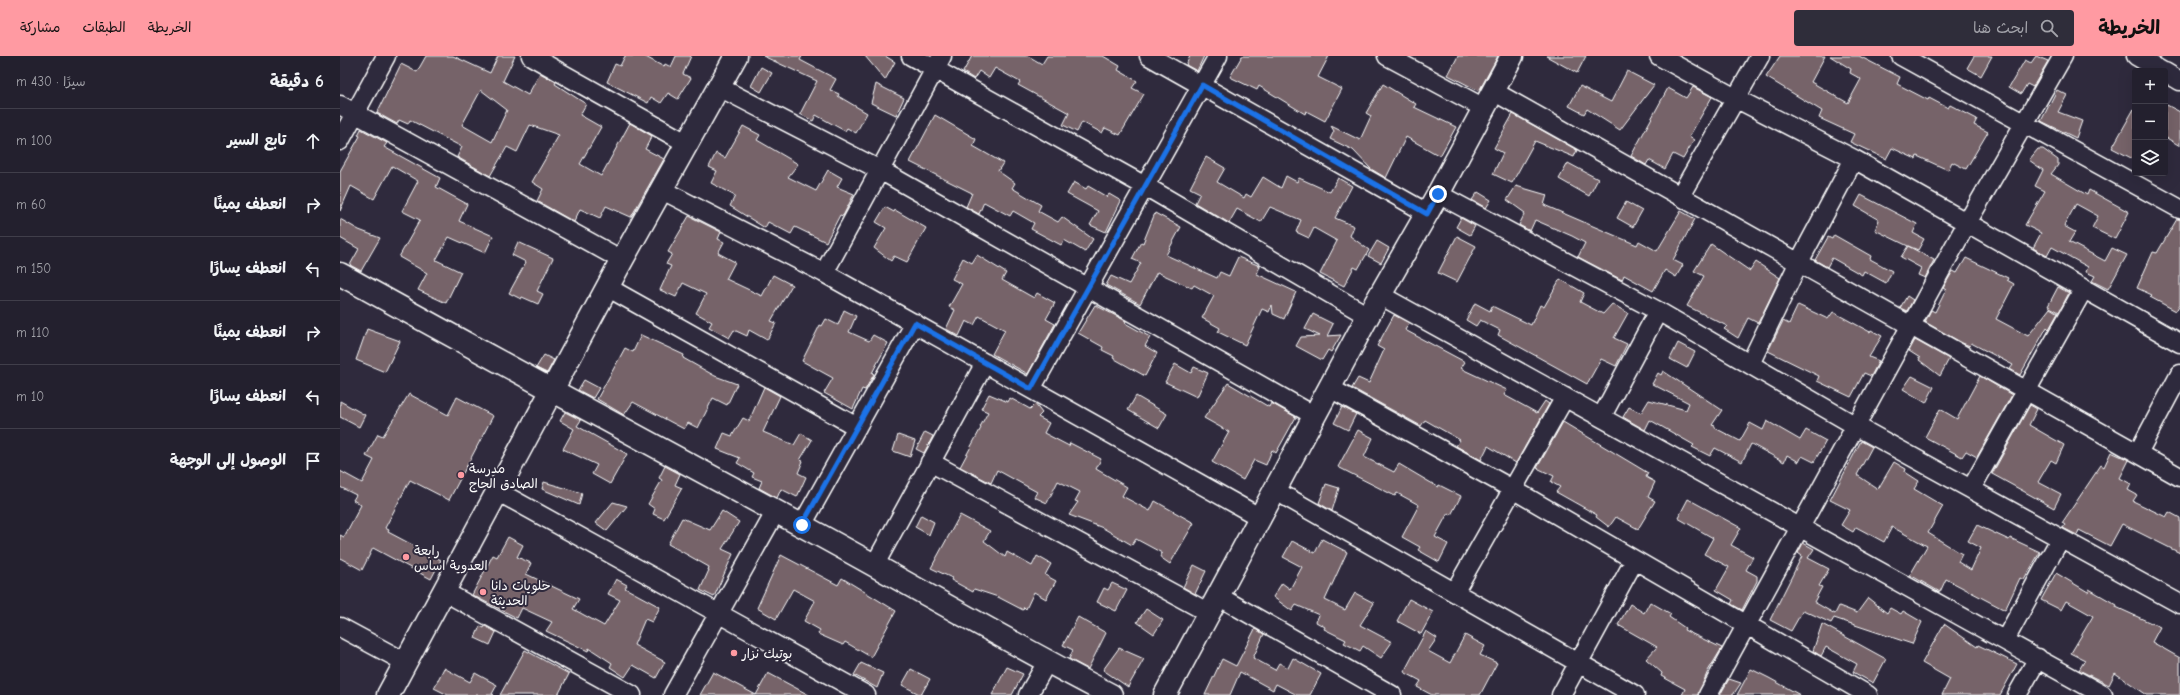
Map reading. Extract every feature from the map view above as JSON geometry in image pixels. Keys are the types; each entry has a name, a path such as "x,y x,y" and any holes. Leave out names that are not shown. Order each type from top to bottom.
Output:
{"street":[{"path":"340,141 347,109 386,56"},
{"path":"531,56 688,144"},
{"path":"389,695 443,591 622,260 736,56"},
{"path":"911,56 939,62 1145,186 1368,316"},
{"path":"1149,56 1427,214"},
{"path":"1031,389 1086,288 1218,56"},
{"path":"1387,56 1488,99 1680,196 2180,477"},
{"path":"1165,695 1276,491 1368,316 1427,214 1512,56"},
{"path":"1659,56 1737,99 1854,159 1967,222 2083,290 2180,343"},
{"path":"1680,196 1737,99 1760,56"},
{"path":"1901,56 2024,125 2180,209"},
{"path":"1708,695 1912,327 1967,222 2063,56"},
{"path":"2136,56 2157,68"},
{"path":"824,273 939,62"},
{"path":"2168,74 2180,81"},
{"path":"719,87 880,170 1086,288 1315,416"},
{"path":"347,109 622,260"},
{"path":"1750,364 1798,262 1854,159"},
{"path":"662,190 824,273 1261,518"},
{"path":"1438,194 1658,311 1856,426 2180,604"},
{"path":"340,274 551,391 802,525 1048,662 1111,695"},
{"path":"607,288 857,427"},
{"path":"1971,489 2083,290"},
{"path":"1380,294 2103,695"},
{"path":"1602,416 1658,311"},
{"path":"802,525 915,323"},
{"path":"874,566 985,363"},
{"path":"2138,453 2180,374"},
{"path":"1330,388 1514,490 1634,561 1747,625 1860,693"},
{"path":"1455,591 1514,490 1565,397"},
{"path":"930,462 1214,605 1369,689 1392,695"},
{"path":"497,491 866,695"},
{"path":"1276,491 1455,591 1635,695"},
{"path":"673,695 776,511"},
{"path":"2004,640 2060,539"},
{"path":"1561,695 1634,561"},
{"path":"443,591 632,695"},
{"path":"340,627 405,662"},
{"path":"2018,695 2038,658"},
{"path":"1028,695 1048,662"}],"building":[{"path":"426,56 453,56 490,73 498,56 515,56 503,81 528,95 540,73 556,82 555,84 586,104 580,115 601,127 580,164 601,176 630,123 652,136 645,149 664,159 631,217 606,206 600,218 580,209 574,222 537,201 543,189 532,182 559,135 530,125 517,152 507,147 490,176 457,157 462,147 410,120 408,124 399,120 397,124 377,113 401,64 417,72","holes":["481,90 507,110 492,142 462,125"]},
{"path":"625,56 644,56 664,67 665,64 671,67 676,56 691,56 683,74 691,78 678,99 668,93 661,103 651,97 648,103 607,82 615,64 620,66"},
{"path":"763,56 802,56 800,60 836,79 830,90 839,94 838,96 867,113 856,133 847,128 845,131 816,115 813,121 800,114 817,81"},
{"path":"865,56 885,56 895,62 885,80"},
{"path":"972,56 1028,56 1042,64 1047,56 1103,56 1120,66 1118,70 1137,81 1132,88 1144,94 1120,135 1105,128 1102,133 1082,122 1077,132 1063,125 1069,113 1018,85 1020,82 995,68 989,78 979,71 974,79 963,72"},
{"path":"1190,56 1204,56 1197,71 1186,65"},
{"path":"1242,56 1329,56 1318,77 1342,89 1325,121 1306,111 1305,114 1259,86 1257,90 1230,77"},
{"path":"1458,56 1498,56 1479,91 1448,75"},
{"path":"1546,56 1586,56 1577,73"},
{"path":"1780,56 1825,56 1811,82 1848,103 1861,79 1850,73 1851,69 1830,56 1859,56 1900,77 1897,84 1928,100 1929,98 1948,108 1950,105 1977,119 1974,125 1988,132 1966,169 1952,162 1948,170 1917,156 1916,159 1892,148 1886,159 1850,142 1854,134 1819,118 1822,111 1766,77"},
{"path":"1974,56 1992,56 1981,76 1967,68"},
{"path":"2036,56 2048,61 2033,87 2027,84 2021,94 2009,87 2025,60 2031,63"},
{"path":"761,67 772,73 761,92 751,86"},
{"path":"1627,71 1654,85 1620,130 1587,109 1584,114 1569,106 1580,86 1611,102"},
{"path":"876,84 904,98 896,115 871,103"},
{"path":"1383,84 1416,104 1414,107 1456,127 1440,156 1406,137 1386,178 1371,169 1353,150 1330,139 1334,131 1331,126 1360,140 1371,116 1366,113"},
{"path":"1693,87 1712,97 1689,137 1694,140 1683,159 1673,154 1665,169 1649,160 1646,165 1631,156 1668,88 1686,98"},
{"path":"2057,90 2067,95 2058,112 2082,121 2076,138 2041,121"},
{"path":"2168,106 2180,112 2180,146 2168,139"},
{"path":"2132,112 2132,158 2112,148"},
{"path":"1513,114 1577,150 1574,157 1535,141 1512,183 1493,174 1503,153 1494,148"},
{"path":"935,115 976,139 973,146 1003,163 998,171 1015,183 1012,188 1041,205 1038,211 1058,222 1062,217 1093,239 1085,252 1064,240 1061,245 1031,229 1034,223 1013,211 1010,216 984,202 979,214 966,207 972,193 910,162"},
{"path":"743,126 760,135 757,140 798,164 788,177 816,191 828,170 842,178 837,187 854,194 843,216 840,215 826,242 795,227 791,234 768,222 765,228 730,206 735,196 711,183 717,171 709,167 716,153 725,158"},
{"path":"361,129 387,143 384,147 440,178 436,187 467,204 459,221 493,236 485,253 449,237 436,260 461,272 446,303 418,290 427,273 399,257 420,220 402,211 418,181 392,166 374,199 351,186 340,211 340,171 360,136 358,135"},
{"path":"2038,149 2043,149 2058,160 2058,165 2051,174 2087,195 2089,190 2129,212 2115,239 2092,228 2098,216 2076,204 2064,226 2075,232 2069,242 2105,261 2112,248 2127,255 2108,289 2092,281 2095,276 2086,272 2088,267 2052,247 2047,256 2033,248 2041,233 2025,225 2045,191 2035,186 2043,170 2029,160"},
{"path":"1206,157 1225,168 1217,182 1244,198 1246,194 1251,197 1263,177 1281,188 1286,176 1297,182 1299,178 1330,192 1338,178 1352,186 1335,218 1354,226 1350,236 1369,250 1358,269 1354,267 1344,286 1320,274 1337,241 1314,228 1309,238 1296,232 1301,220 1270,207 1261,222 1237,209 1229,223 1195,203 1200,193 1190,188"},
{"path":"1568,163 1598,179 1589,196 1559,179"},
{"path":"1074,182 1086,189 1088,186 1107,197 1109,194 1121,201 1106,232 1090,225 1098,211 1067,194"},
{"path":"1516,186 1547,195 1544,205 1637,245 1639,241 1657,251 1681,211 1695,219 1673,260 1683,265 1676,277 1665,270 1653,291 1624,275 1622,280 1578,257 1585,243 1572,236 1535,220 1530,231 1519,225 1525,213 1507,200"},
{"path":"1478,192 1491,200 1486,208 1472,200"},
{"path":"1861,195 1917,224 1913,233 1924,239 1918,250 1875,230 1879,220 1855,206"},
{"path":"1626,202 1642,211 1633,227 1617,218"},
{"path":"885,207 894,212 895,210 926,228 907,262 894,256 891,261 874,248 886,228 876,222"},
{"path":"1155,213 1181,227 1166,255 1217,278 1220,272 1229,276 1238,257 1260,266 1257,274 1296,292 1284,319 1273,314 1272,305 1269,312 1262,309 1245,345 1218,332 1220,328 1202,318 1214,296 1194,285 1192,288 1157,272 1140,304 1106,285 1111,276 1129,284 1141,263 1132,259 1141,242 1143,243"},
{"path":"689,216 721,232 718,239 724,242 718,253 735,262 726,279 762,296 773,275 792,285 771,321 776,323 767,340 749,330 747,336 734,330 729,338 709,327 712,322 696,313 706,294 683,283 676,297 660,290 671,266 666,264 672,254 668,252"},
{"path":"1461,218 1475,226 1470,235 1456,227"},
{"path":"340,219 359,230 380,238 361,271 350,265 359,249 340,238"},
{"path":"2177,219 2180,219 2180,304 2176,311 2150,297 2152,295 2137,288 2153,252 2157,253"},
{"path":"1834,235 1871,256 1870,259 1892,271 1886,283 1864,271 1862,275 1832,258 1827,267 1815,260 1828,237 1832,239"},
{"path":"1457,236 1476,246 1457,282 1438,273"},
{"path":"1377,241 1389,248 1381,263 1368,256"},
{"path":"518,242 553,258 537,291 543,294 538,304 522,297 521,299 509,293 526,262 512,255"},
{"path":"1711,244 1750,271 1756,262 1780,278 1758,323 1748,318 1738,338 1724,329 1727,326 1687,306 1704,276 1694,271"},
{"path":"1908,246 1934,260 1925,278 1918,275 1921,268 1901,257"},
{"path":"977,255 1006,273 1002,280 1034,298 1037,293 1055,303 1046,319 1055,324 1028,374 992,354 1005,330 979,316 974,325 966,321 959,336 946,329 955,310 949,307 962,284 952,279 963,258 972,263"},
{"path":"1966,258 2008,278 2007,280 2014,284 1996,319 2028,336 2050,308 2058,313 2049,329 2047,327 2020,375 2010,369 2013,365 1971,343 1970,346 1962,343 1925,322 1931,310 1935,312 1946,290 1943,288 1953,271 1957,273"},
{"path":"1560,279 1584,293 1580,302 1603,314 1612,304 1628,313 1614,338 1627,344 1616,366 1601,359 1587,384 1498,335 1500,330 1480,320 1476,326 1466,320 1475,303 1490,311 1492,306 1531,325 1540,305 1544,307"},
{"path":"2058,287 2069,293 2059,312 2048,306"},
{"path":"1907,296 1913,300 1907,311 1900,308"},
{"path":"1095,305 1126,321 1125,323 1150,337 1145,346 1157,353 1145,376 1113,358 1114,356 1102,350 1103,347 1078,333"},
{"path":"1798,305 1828,319 1833,312 1870,332 1871,330 1882,336 1869,357 1879,361 1871,376 1864,373 1851,397 1817,381 1819,376 1768,351 1783,321 1789,324"},
{"path":"844,310 856,316 849,332 869,341 873,335 888,343 872,373 874,374 865,390 862,389 853,409 824,393 833,378 802,361 820,325 822,326 826,319 838,325"},
{"path":"1313,314 1333,324 1327,336 1341,335 1331,352 1328,350 1322,360 1296,346 1301,337 1320,336 1305,329"},
{"path":"1394,315 1409,323 1405,330 1465,362 1461,368 1464,370 1507,390 1504,395 1537,413 1545,401 1549,404 1516,463 1488,446 1481,460 1456,446 1460,440 1425,420 1421,426 1352,388 1358,378 1369,383 1384,350 1377,346"},
{"path":"367,329 400,341 385,372 356,360"},
{"path":"641,335 684,355 683,358 715,376 737,384 727,405 713,398 698,428 688,423 684,429 633,402 624,415 597,399 625,348 633,352"},
{"path":"1915,340 1949,359 1940,376 1919,360 1920,358 1909,351"},
{"path":"1678,343 1695,352 1687,368 1670,359"},
{"path":"544,355 554,360 547,373 536,368"},
{"path":"1175,364 1191,373 1194,367 1208,373 1197,397 1165,382"},
{"path":"1663,371 1722,410 1712,425 1740,441 1750,423 1763,430 1767,421 1800,440 1806,430 1826,441 1814,462 1802,456 1799,462 1787,455 1784,462 1751,444 1742,462 1715,448 1710,456 1692,447 1694,445 1650,420 1645,430 1623,417 1629,407 1641,413 1649,400 1686,410 1689,403 1652,384 1658,373 1661,375"},
{"path":"1912,376 1934,387 1926,403 1903,389"},
{"path":"1980,376 2012,395 1977,457 1966,451 1962,457 1925,437 1940,409 1957,419"},
{"path":"584,380 599,388 593,398 578,390"},
{"path":"1228,383 1269,407 1271,403 1296,417 1276,453 1272,450 1266,465 1254,460 1243,480 1212,462 1229,432 1204,418"},
{"path":"764,387 780,396 763,432 794,445 801,433 812,440 800,460 803,461 798,473 806,477 797,497 781,489 777,498 759,488 762,481 752,477 754,473 737,463 740,458 717,449 724,433 732,436 743,418 749,421"},
{"path":"409,394 448,415 457,397 493,416 449,500 410,480 385,528 389,530 388,532 441,560 431,579 373,548 362,570 340,558 340,535 344,537 361,505 353,500 356,495 340,487 340,471 362,483 374,460 366,456 378,434 383,436"},
{"path":"989,394 1008,402 1010,398 1030,409 1035,404 1042,413 1038,417 1049,423 1044,433 1069,446 1070,443 1101,459 1096,469 1127,487 1122,496 1150,511 1155,501 1194,523 1170,564 1160,557 1162,553 1136,539 1132,545 1103,528 1069,515 1078,502 1075,501 1080,492 1058,481 1047,503 1034,497 1037,492 997,470 991,483 960,467 988,412 981,409"},
{"path":"1136,396 1167,414 1159,428 1128,410"},
{"path":"340,401 365,415 359,427 340,417"},
{"path":"2030,405 2037,409 2029,425 2064,445 2056,463 2051,460 2038,482 2061,494 2054,508 1992,474"},
{"path":"1342,407 1356,414 1348,430 1334,423"},
{"path":"565,412 581,420 577,426 627,454 610,484 592,474 597,465 563,449 574,429 560,421"},
{"path":"1563,422 1648,473 1646,477 1655,482 1648,497 1655,501 1638,529 1616,517 1609,527 1596,517 1597,515 1556,492 1560,487 1551,482 1554,476 1537,468"},
{"path":"1358,430 1373,438 1364,457 1394,472 1399,464 1438,487 1439,485 1461,496 1451,515 1448,513 1435,537 1448,544 1439,562 1418,550 1420,547 1402,537 1419,505 1397,493 1395,496 1338,467"},
{"path":"925,432 933,436 924,453 916,449"},
{"path":"898,435 915,441 910,457 893,451"},
{"path":"1861,441 1872,447 1857,475 1878,489 1894,462 1906,469 1905,472 1919,481 1914,489 1943,506 1928,533 1962,554 1958,562 1971,570 1981,548 1968,541 1977,525 2040,552 2024,580 2020,578 2005,610 1946,579 1940,592 1910,575 1927,546 1892,527 1884,542 1856,527 1853,532 1841,525 1850,510 1830,500"},
{"path":"2111,452 2129,460 2120,478 2131,484 2128,490 2137,495 2133,501 2166,517 2169,512 2180,518 2180,553 2122,524 2110,546 2079,530 2077,535 2063,528 2065,525 2062,523 2101,465 2104,467"},
{"path":"665,466 680,474 675,485 682,488 664,519 653,514 655,509 648,504 662,480 659,478"},
{"path":"544,482 582,493 579,505 542,489"},
{"path":"1326,484 1339,488 1332,511 1319,503"},
{"path":"1688,499 1741,528 1731,545 1753,557 1746,570 1757,576 1757,581 1742,610 1731,604 1733,600 1716,590 1729,567 1704,554 1713,538 1678,518"},
{"path":"613,502 627,506 607,531 596,523"},
{"path":"722,511 739,522 722,549 733,554 714,597 700,590 709,567 668,544 682,518 710,530"},
{"path":"921,515 934,522 929,535 915,527"},
{"path":"960,515 990,531 984,541 1005,557 1007,552 1032,566 1037,556 1051,564 1045,575 1056,581 1046,599 1034,592 1026,609 1024,607 1023,610 998,597 974,589 973,592 951,580 952,578 931,568"},
{"path":"508,537 523,545 517,557 531,563 526,574 579,599 573,609 604,626 620,600 608,594 616,579 627,585 625,588 660,607 652,622 645,619 634,645 665,662 656,678 633,665 625,677 610,667 612,663 589,648 588,651 546,631 552,622 522,608 517,618 472,595 493,555 497,557"},
{"path":"1322,539 1347,552 1325,600 1345,610 1355,593 1374,603 1360,625 1392,642 1381,658 1363,646 1360,651 1344,643 1346,640 1324,629 1325,627 1316,622 1319,615 1296,605 1292,611 1273,597 1282,583 1290,589 1302,567 1283,557 1292,541 1315,553"},
{"path":"1803,543 1814,549 1808,558 1829,569 1819,586 1822,587 1814,602 1835,614 1839,606 1857,613 1868,598 1887,613 1890,608 1901,614 1903,611 1922,622 1912,644 1834,618 1831,623 1803,610 1791,631 1770,620 1802,556 1798,553"},
{"path":"781,555 838,585 842,578 896,611 871,657 845,642 843,645 818,634 820,630 804,621 815,601 793,589 776,619 757,608"},
{"path":"1194,565 1206,571 1195,594 1183,587"},
{"path":"2056,573 2088,592 2089,589 2117,605 2116,607 2160,627 2152,642 2180,658 2180,695 2147,695 2115,673 2109,685 2079,670 2085,660 2071,653 2093,616 2066,601 2061,610 2041,600"},
{"path":"1112,583 1127,590 1116,611 1097,602 1104,588 1108,590"},
{"path":"1409,599 1433,612 1421,634 1397,621"},
{"path":"1650,602 1671,614 1669,617 1685,628 1684,630 1722,648 1708,671 1698,695 1682,695 1685,689 1661,676 1662,673 1646,659 1657,647 1618,625 1630,604 1644,613"},
{"path":"1146,609 1163,620 1154,634 1137,622"},
{"path":"1078,617 1106,633 1088,669 1069,659 1073,650 1063,645"},
{"path":"1822,624 1886,659 1873,683 1853,672 1857,664 1826,647 1821,656 1813,651"},
{"path":"1944,624 1977,647 1978,645 2017,664 2000,695 1942,695 1950,679 1922,663"},
{"path":"480,626 484,628 485,626 496,632 490,645 475,638"},
{"path":"1255,629 1264,634 1253,658 1275,670 1279,663 1288,668 1293,658 1321,674 1310,695 1297,695 1276,684 1273,690 1240,672 1230,695 1205,695 1222,659 1236,666"},
{"path":"1426,631 1437,638 1428,651 1450,663 1465,635 1485,646 1480,655 1497,663 1480,695 1432,695 1417,687 1421,681 1404,672"},
{"path":"1119,648 1144,659 1128,687 1103,670"},
{"path":"525,650 569,674 558,695 500,695"},
{"path":"861,663 883,673 877,688 854,675"},
{"path":"1007,667 1023,674 1012,695 992,695"},
{"path":"444,668 470,682 475,673 497,685 492,694 494,695 448,695 434,688"},
{"path":"911,669 930,679 921,695 902,685"},
{"path":"1751,669 1769,678 1800,695 1737,695"},
{"path":"713,672 756,695 700,695"},
{"path":"768,673 809,695 756,695"},
{"path":"1729,679 1741,683 1733,695 1720,695"}],"place":[{"name":"مدرسة الصادق الحاج","path":"461,475"},
{"name":"رابعة العدوية اساس","path":"406,557"},
{"name":"حلويات دانا الحديثة","path":"483,592"},
{"name":"بوتيك نزار","path":"734,653"}],"route":[{"path":"802,525 915,323 1031,389 1086,288 1202,85 1427,214 1438,194"}]}
